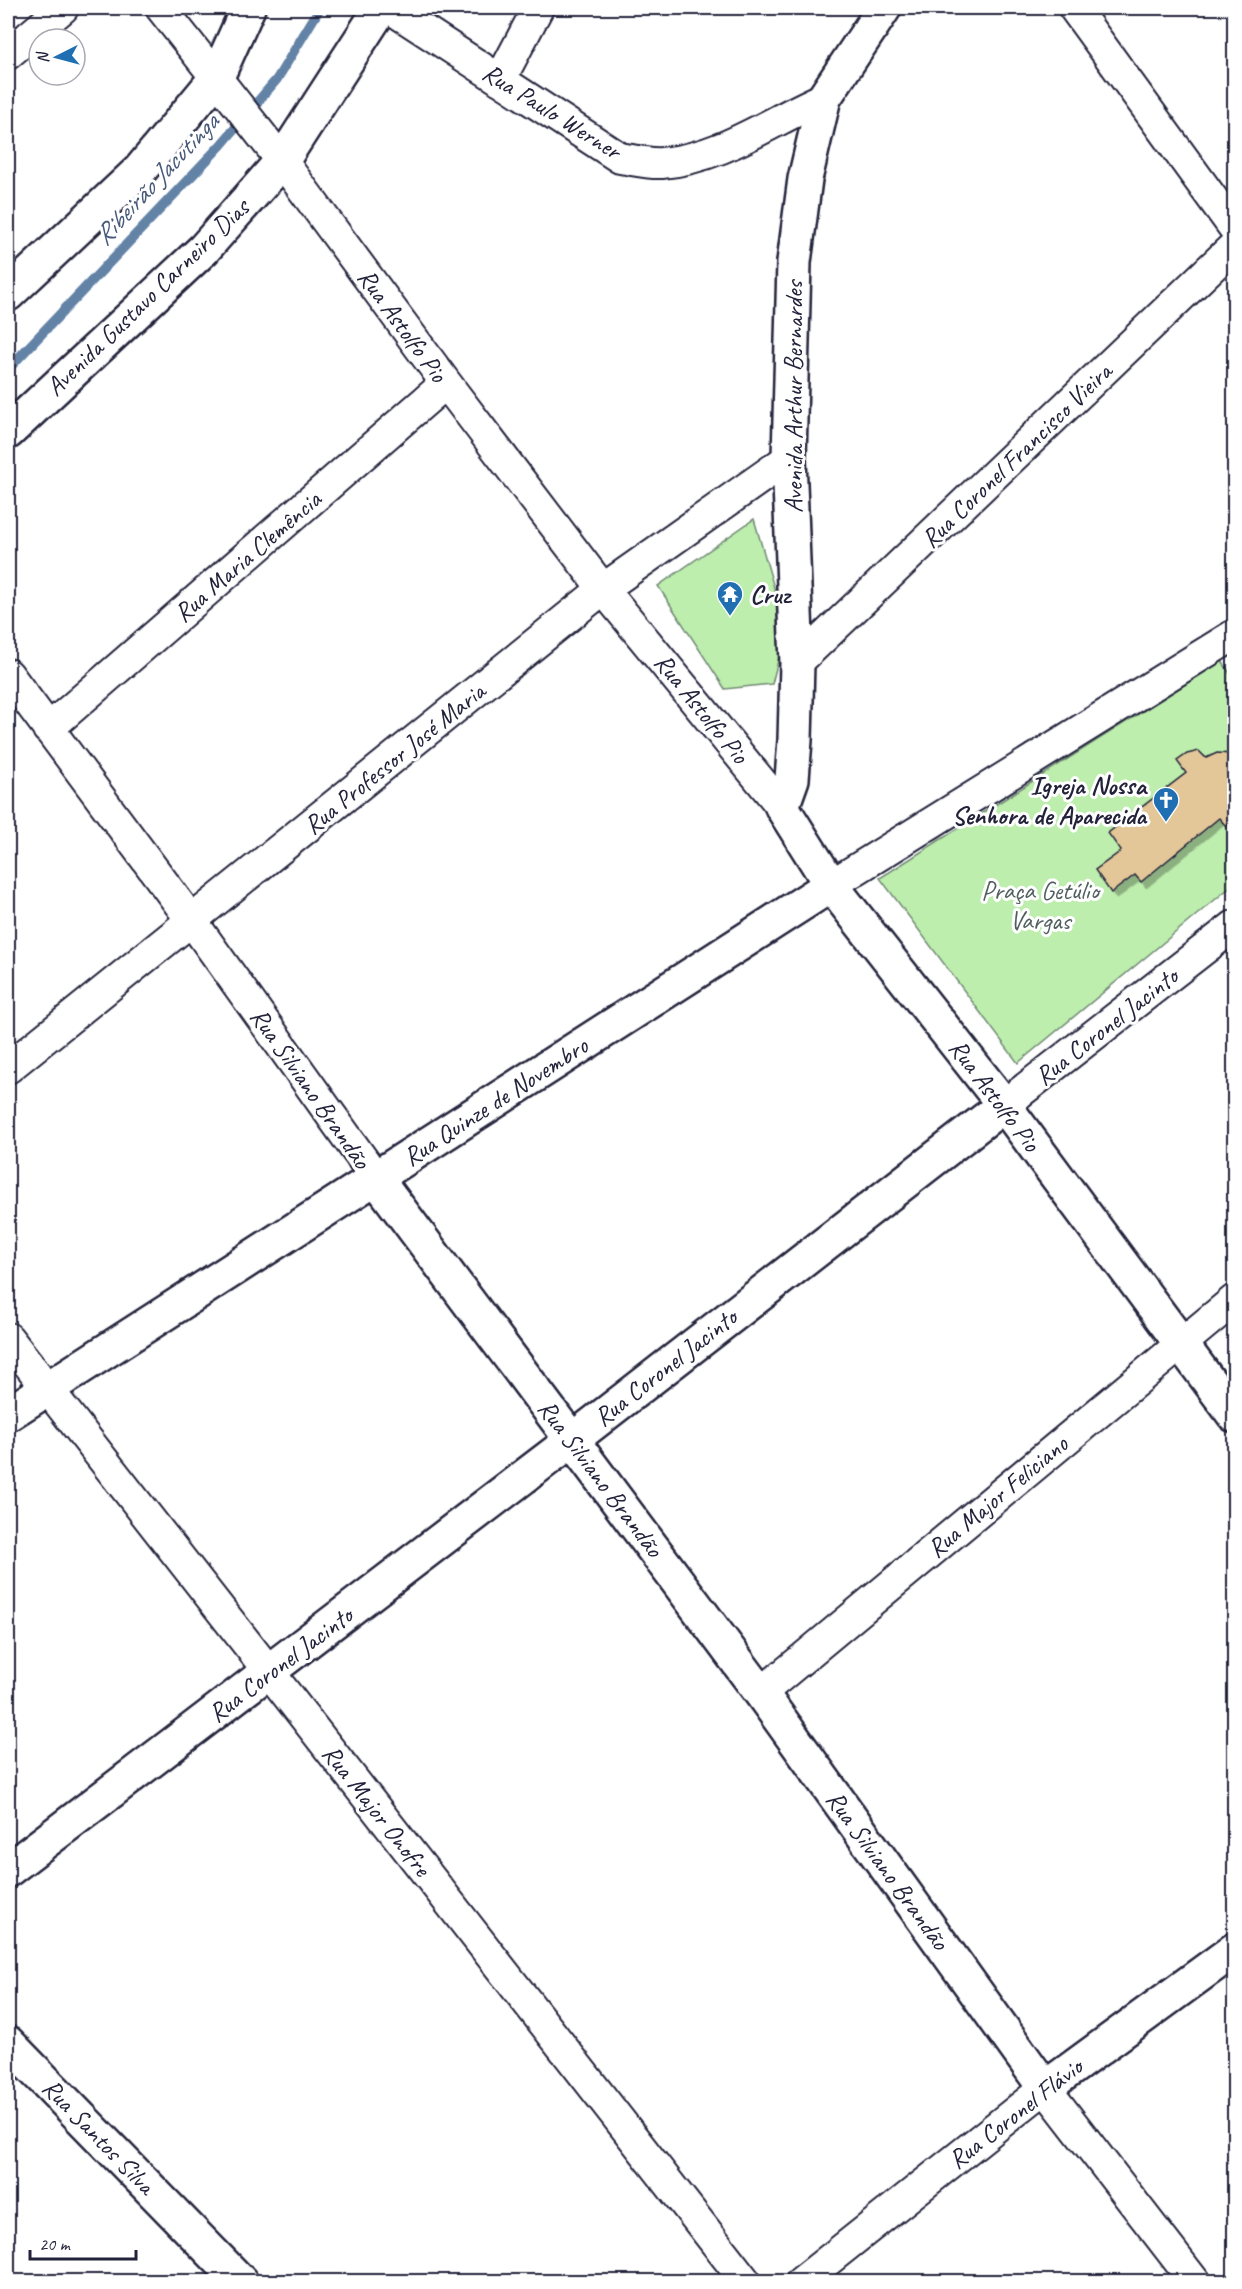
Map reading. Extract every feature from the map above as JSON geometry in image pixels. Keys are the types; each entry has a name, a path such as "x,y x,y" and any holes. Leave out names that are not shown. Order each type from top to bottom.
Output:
{"street":[{"path":"8,54 63,8"},
{"name":"Rua Astolfo Pio","path":"161,8 273,150 603,589 782,807 831,885 1004,1105 1234,1415"},
{"path":"8,294 140,170 223,86 248,8"},
{"name":"Avenida Gustavo Carneiro Dias","path":"8,432 204,249 273,150 381,8"},
{"name":"Rua Paulo Werner","path":"390,8 620,158 660,163 710,153 824,98"},
{"path":"500,80 538,8"},
{"name":"Avenida Arthur Bernardes","path":"782,807 792,779 795,740 796,663 789,458 794,262 805,179 824,98 884,8"},
{"path":"1074,8 1234,228"},
{"name":"Rua Coronel Francisco Vieira","path":"796,663 1234,246"},
{"name":"Rua Maria Clemência","path":"48,729 446,383"},
{"name":"Rua Professor José Maria","path":"8,1068 603,589 789,458"},
{"path":"831,885 1232,643"},
{"name":"Rua Silviano Brandão","path":"8,674 192,921 375,1178 761,1693 1044,2088 1195,2282"},
{"name":"Rua Quinze de Novembro","path":"8,1414 831,885"},
{"name":"Rua Coronel Jacinto","path":"8,1870 572,1440 1234,926"},
{"name":"Rua Major Feliciano","path":"761,1693 1234,1300"},
{"name":"Rua Major Onofre","path":"8,1338 746,2282"},
{"name":"Rua Coronel Flávio","path":"801,2282 1044,2088 1234,1950"},
{"name":"Rua Santos Silva","path":"8,2043 241,2282"}],"green space":[{"path":"754,519 786,629 772,684 725,689 658,586"},
{"name":"Praça Getúlio Vargas","path":"1222,661 1234,680 1234,884 1018,1063 880,878"}],"building":[{"name":"Igreja Nossa Senhora de Aparecida","path":"1199,751 1206,758 1217,753 1233,754 1234,820 1226,826 1219,818 1141,882 1135,875 1111,893 1095,870 1121,851 1108,833 1186,773 1177,761 1187,754"}],"waterway":[{"name":"Ribeirão Jacutinga","path":"8,369 221,145 277,79 320,8"}],"place":[{"name":"Cruz","path":"730,617"},
{"name":"Igreja Nossa Senhora de Aparecida","path":"1166,823"}]}
